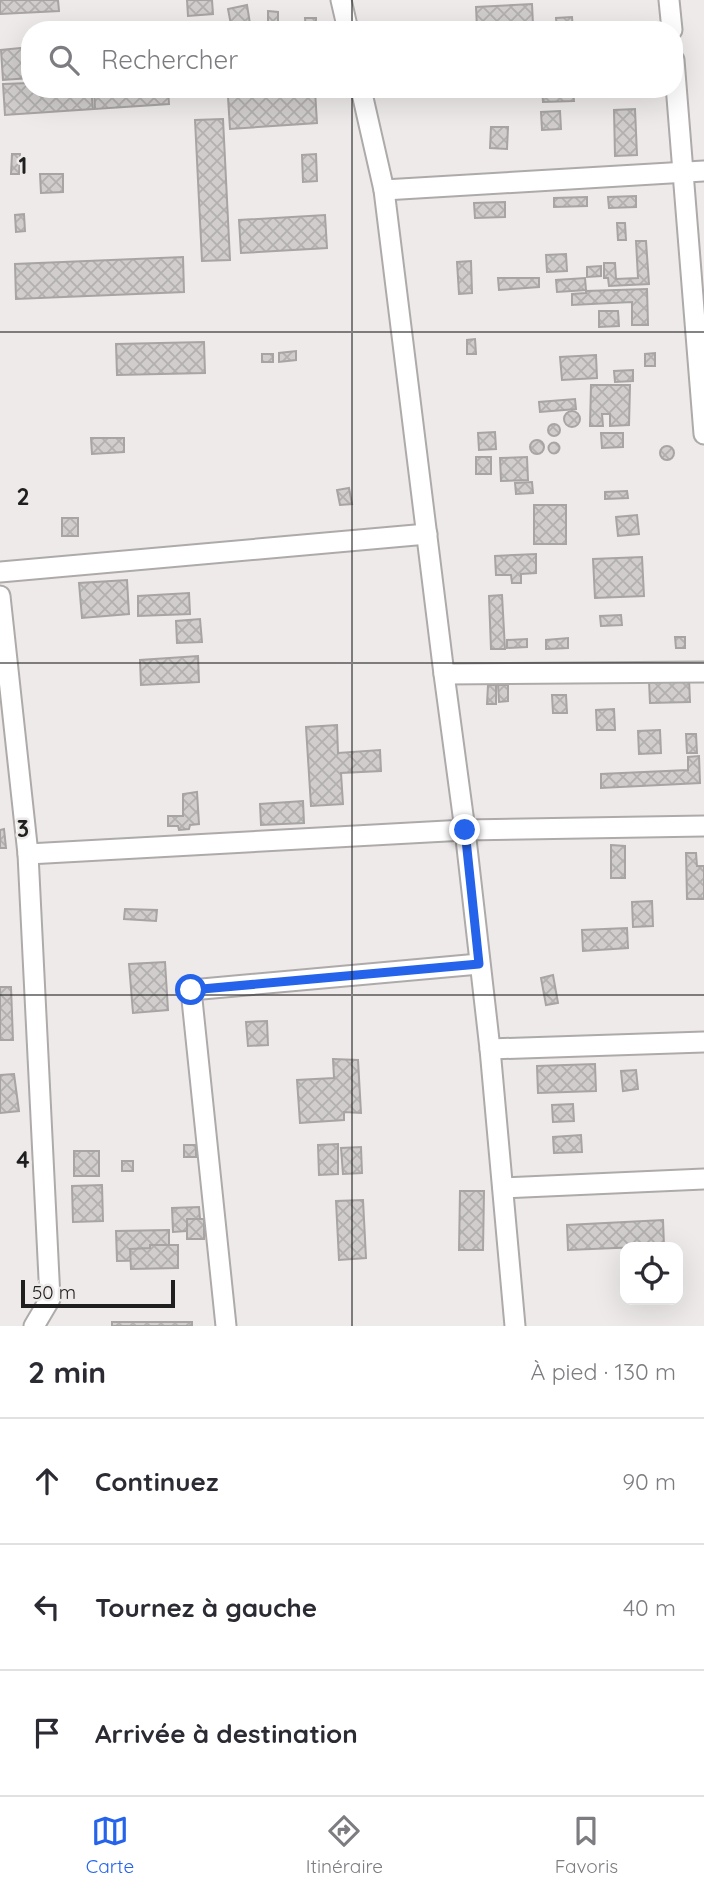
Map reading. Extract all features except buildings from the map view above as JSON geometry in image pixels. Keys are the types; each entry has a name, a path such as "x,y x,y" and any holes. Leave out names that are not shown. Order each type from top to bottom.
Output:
{"street":[{"path":"341,0 346,21"},
{"path":"669,0 670,21"},
{"path":"363,98 384,190 465,830 515,1326"},
{"path":"681,98 694,171 704,434"},
{"path":"384,190 694,171"},
{"path":"0,572 427,534"},
{"path":"0,596 28,854 50,1299 34,1326"},
{"path":"444,674 704,672"},
{"path":"28,854 465,830 704,826"},
{"path":"226,1326 191,990 479,964"},
{"path":"489,1049 704,1042"},
{"path":"503,1188 704,1178"}],"route":[{"path":"191,990 479,964 465,830"}]}
